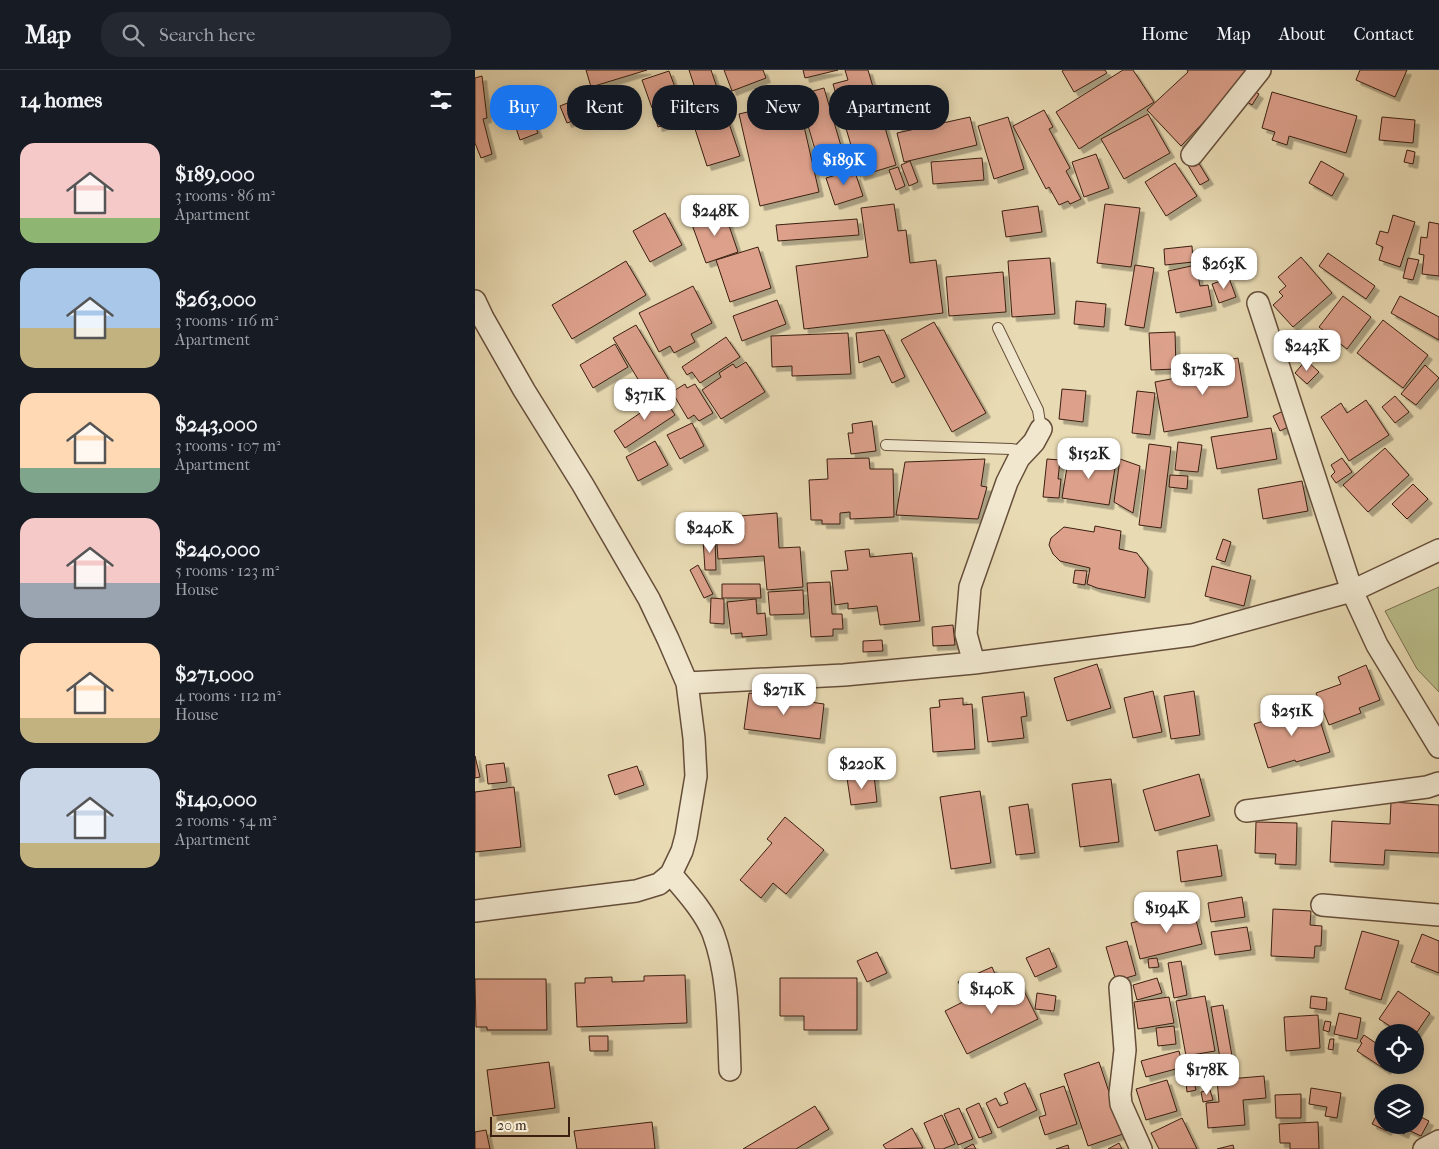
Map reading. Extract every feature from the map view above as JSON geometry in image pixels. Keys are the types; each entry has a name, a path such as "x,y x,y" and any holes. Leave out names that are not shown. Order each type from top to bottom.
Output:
{"street":[{"path":"1192,155 1260,70"},
{"path":"475,301 524,390 583,485 649,598 687,683 697,776 687,836 682,851 671,874 659,884 635,891 475,911"},
{"path":"1258,303 1352,591 1377,645 1439,746"},
{"path":"973,663 966,634 970,587 1007,482 1019,458 1034,442 1041,429"},
{"path":"687,683 844,675 973,663 1192,635 1352,591 1439,550"},
{"path":"1247,811 1427,787 1439,782"},
{"path":"671,874 700,910 713,933 721,962 726,996 730,1070"},
{"path":"1322,905 1439,914"},
{"path":"1120,986 1125,1050 1120,1094 1121,1104 1141,1149"},
{"path":"1424,1149 1439,1141"}],"lane":[{"path":"998,328 1038,410 1041,429"},
{"path":"886,445 1024,452"}],"green space":[{"path":"1439,587 1439,692 1417,669 1385,611"}],"building":[{"path":"586,70 647,70 598,85 590,85"},
{"path":"689,70 711,70 716,85 694,85"},
{"path":"724,70 763,70 766,78 737,89 737,85 730,85"},
{"path":"803,70 838,70 805,78"},
{"path":"845,70 868,70 872,85 833,85 848,80"},
{"path":"1105,70 1107,73 1074,92 1062,71"},
{"path":"1123,70 1133,70 1154,102 1079,149 1056,112"},
{"path":"1187,70 1253,70 1181,146 1147,110 1188,72"},
{"path":"1360,70 1407,70 1395,97 1356,80"},
{"path":"669,71 674,85 652,85 652,108 642,80"},
{"path":"482,76 487,118 483,119 492,154 481,158 475,143 475,78"},
{"path":"824,88 829,105 829,130 836,130 846,163 821,170 809,130 819,130 819,89"},
{"path":"1251,89 1259,94 1252,105 1244,100"},
{"path":"1272,92 1357,116 1346,153 1289,136 1287,145 1272,140 1275,132 1262,128"},
{"path":"567,103 567,123 560,106"},
{"path":"1044,110 1053,127 1049,129 1070,168 1066,171 1081,199 1070,204 1068,201 1059,205 1049,187 1046,189 1013,126"},
{"path":"747,112 747,130 805,130 819,192 760,206 739,114"},
{"path":"1148,114 1170,153 1124,179 1101,139"},
{"path":"970,117 977,145 904,162 897,133 911,130 949,130 949,122"},
{"path":"1008,117 1024,169 994,179 978,126"},
{"path":"1382,117 1415,120 1413,143 1379,140"},
{"path":"517,130 537,130 538,133 520,140"},
{"path":"695,130 731,130 740,156 707,166"},
{"path":"846,130 886,130 896,165 860,176"},
{"path":"1407,150 1415,152 1413,164 1404,162"},
{"path":"1096,154 1109,188 1084,197 1072,162"},
{"path":"1195,157 1209,180 1200,185 1186,162"},
{"path":"982,158 984,180 933,184 931,162"},
{"path":"910,161 918,182 909,186 901,165"},
{"path":"1321,161 1344,174 1332,196 1309,183"},
{"path":"1175,163 1197,196 1166,216 1145,182"},
{"path":"847,164 851,176 856,175 863,196 835,205 826,178 836,175 834,168"},
{"path":"898,167 905,186 896,190 889,170"},
{"path":"894,204 898,231 906,230 910,263 936,260 943,313 804,329 796,266 868,257 861,208"},
{"path":"1105,204 1140,208 1131,267 1097,263"},
{"path":"1038,206 1042,232 1006,237 1002,211"},
{"path":"724,211 738,252 706,263 691,222"},
{"path":"665,213 682,245 650,262 633,231"},
{"path":"1393,215 1415,222 1400,267 1379,260 1383,247 1376,244 1380,231 1388,233"},
{"path":"857,219 859,235 778,241 776,225"},
{"path":"1429,222 1439,224 1439,276 1422,274 1424,255 1419,254 1421,237 1427,238"},
{"path":"1192,246 1193,262 1165,265 1164,249"},
{"path":"758,247 771,288 730,302 716,260"},
{"path":"1328,253 1375,286 1366,299 1319,266"},
{"path":"1301,257 1332,293 1293,327 1273,305 1283,296 1279,292 1286,286 1278,277"},
{"path":"1050,258 1055,314 1012,317 1008,261"},
{"path":"1408,258 1419,260 1413,280 1403,278"},
{"path":"626,261 646,295 572,339 552,305"},
{"path":"1135,265 1154,268 1144,328 1125,325"},
{"path":"1196,265 1200,286 1208,285 1212,306 1176,313 1168,271"},
{"path":"1003,272 1006,312 949,316 946,277"},
{"path":"1229,278 1236,297 1219,303 1212,284"},
{"path":"693,286 712,323 691,334 695,342 674,353 670,346 659,352 639,313"},
{"path":"1343,296 1371,317 1347,349 1319,327"},
{"path":"1400,296 1439,317 1439,340 1391,313"},
{"path":"777,300 786,324 742,341 733,316"},
{"path":"1076,301 1106,304 1104,327 1074,324"},
{"path":"1383,320 1428,355 1403,388 1357,353"},
{"path":"934,322 986,413 952,432 901,340"},
{"path":"636,325 669,380 647,394 613,338"},
{"path":"884,330 905,377 892,383 879,356 859,363 856,333"},
{"path":"1175,332 1176,369 1151,370 1149,333"},
{"path":"848,333 851,374 792,376 792,366 772,367 771,336"},
{"path":"726,337 740,357 700,383 692,372 687,375 682,367"},
{"path":"615,344 628,367 593,388 580,365"},
{"path":"1238,358 1248,417 1164,432 1155,382 1192,375 1190,367"},
{"path":"1306,360 1319,372 1307,384 1295,373"},
{"path":"746,362 765,392 721,419 702,390 721,377 719,373 733,364 736,368"},
{"path":"1425,365 1439,378 1416,405 1401,394"},
{"path":"685,384 687,388 695,384 713,413 699,421 694,415 688,419 672,392"},
{"path":"1062,389 1086,391 1083,422 1059,419"},
{"path":"1137,391 1155,393 1150,435 1132,433"},
{"path":"661,394 675,415 625,448 614,431 646,409 644,405"},
{"path":"1395,396 1409,412 1395,423 1382,407"},
{"path":"1366,400 1389,435 1349,461 1321,417 1341,403 1347,413"},
{"path":"1283,411 1290,426 1280,431 1273,416"},
{"path":"872,421 876,451 851,454 848,433 853,433 852,424"},
{"path":"692,423 704,446 680,459 667,435"},
{"path":"1271,428 1277,459 1217,469 1211,437"},
{"path":"655,441 668,465 638,481 626,457"},
{"path":"1178,442 1202,445 1198,472 1175,470"},
{"path":"1149,444 1171,447 1161,528 1139,525"},
{"path":"1385,448 1409,475 1368,512 1343,485"},
{"path":"1069,455 1116,462 1109,505 1062,498"},
{"path":"869,458 870,469 893,469 894,517 850,519 850,512 840,513 840,524 822,524 822,520 811,520 809,480 828,479 827,459"},
{"path":"1342,458 1352,472 1336,483 1331,476 1335,472 1331,465"},
{"path":"985,459 981,486 987,487 978,519 896,515 905,462"},
{"path":"1047,459 1060,460 1059,498 1043,497"},
{"path":"1120,459 1140,466 1133,513 1114,502"},
{"path":"1170,475 1188,476 1187,489 1169,487"},
{"path":"1302,481 1308,511 1263,519 1258,489"},
{"path":"1413,484 1428,499 1407,519 1392,504"},
{"path":"777,513 779,548 800,547 803,587 767,590 764,556 718,559 715,518"},
{"path":"1095,526 1121,531 1119,549 1137,553 1148,568 1145,598 1097,588 1087,584 1090,568 1060,561 1053,554 1049,545 1051,538 1064,527 1094,532"},
{"path":"715,538 716,570 705,570 703,539"},
{"path":"1223,539 1231,542 1225,562 1216,559"},
{"path":"869,549 870,557 912,553 920,621 880,625 877,606 848,609 848,603 835,605 831,571 848,570 845,551"},
{"path":"698,565 713,594 704,598 690,570"},
{"path":"1212,566 1251,576 1244,606 1205,596"},
{"path":"1075,570 1087,571 1085,585 1073,583"},
{"path":"830,582 832,614 842,614 843,629 833,629 833,636 811,637 807,583"},
{"path":"722,584 760,584 761,598 722,598"},
{"path":"803,590 804,614 770,615 768,592"},
{"path":"711,598 724,599 724,624 710,623"},
{"path":"756,599 757,614 765,613 767,635 742,637 742,633 731,634 727,602"},
{"path":"953,625 955,645 933,646 932,627"},
{"path":"882,640 883,651 863,652 863,641"},
{"path":"1097,664 1111,708 1067,721 1054,678"},
{"path":"1366,665 1380,700 1359,708 1361,713 1329,725 1316,693 1341,684 1338,677"},
{"path":"1153,691 1162,732 1133,738 1124,698"},
{"path":"1194,691 1200,735 1171,739 1164,696"},
{"path":"1024,692 1027,716 1021,717 1024,738 988,742 982,697"},
{"path":"749,693 824,704 820,739 744,729"},
{"path":"963,698 963,705 972,704 975,749 933,752 930,708 940,707 939,700"},
{"path":"1315,705 1330,752 1268,768 1254,724"},
{"path":"475,756 480,777 475,778"},
{"path":"504,763 507,782 488,784 486,765"},
{"path":"637,766 644,785 615,795 608,775"},
{"path":"1199,774 1210,816 1155,831 1143,790"},
{"path":"874,775 877,802 851,805 847,778"},
{"path":"1111,779 1119,842 1080,847 1072,784"},
{"path":"514,787 521,847 475,852 475,792"},
{"path":"980,791 991,863 951,869 940,797"},
{"path":"1391,802 1439,805 1439,853 1385,850 1384,865 1330,862 1332,821 1390,824"},
{"path":"1028,804 1035,853 1016,855 1009,807"},
{"path":"785,817 824,850 786,894 773,883 761,898 740,880 772,843 767,839"},
{"path":"1256,822 1297,823 1296,865 1275,864 1276,854 1255,853"},
{"path":"1217,845 1222,876 1181,882 1177,851"},
{"path":"1242,897 1245,917 1211,922 1208,903"},
{"path":"1193,908 1202,944 1140,959 1131,923"},
{"path":"1273,909 1311,911 1310,925 1322,926 1321,946 1315,946 1314,958 1271,956"},
{"path":"1247,927 1251,950 1215,955 1211,932"},
{"path":"1362,931 1399,941 1381,1000 1345,989"},
{"path":"1422,934 1439,941 1439,973 1411,962"},
{"path":"1127,941 1136,975 1116,981 1106,947"},
{"path":"1049,948 1057,967 1035,977 1026,958"},
{"path":"877,952 887,973 867,982 857,961"},
{"path":"1157,958 1159,967 1149,968 1148,959"},
{"path":"1181,961 1187,995 1174,998 1168,963"},
{"path":"992,967 999,983 966,998 958,982"},
{"path":"685,975 687,1023 577,1027 575,983 585,983 585,978 612,977 612,982 644,981 644,976"},
{"path":"1016,975 1038,1019 967,1054 945,1011"},
{"path":"780,978 857,978 857,1030 804,1030 804,1016 780,1016"},
{"path":"1157,978 1162,993 1137,1000 1133,985"},
{"path":"475,979 546,979 547,1030 487,1030 487,1027 476,1027"},
{"path":"1398,991 1430,1013 1422,1024 1387,1024 1379,1019"},
{"path":"1037,993 1056,996 1054,1011 1035,1009"},
{"path":"1205,996 1215,1051 1186,1056 1176,1001"},
{"path":"1311,996 1327,998 1326,1010 1310,1008"},
{"path":"1169,997 1174,1023 1138,1029 1134,1002"},
{"path":"1223,1005 1232,1056 1220,1058 1211,1007"},
{"path":"1339,1013 1361,1018 1357,1039 1334,1034"},
{"path":"1318,1015 1320,1048 1286,1051 1284,1017"},
{"path":"1325,1021 1331,1022 1329,1032 1323,1030"},
{"path":"1174,1026 1176,1044 1158,1046 1156,1028"},
{"path":"1364,1035 1374,1042 1374,1062 1357,1051 1362,1043 1360,1041"},
{"path":"589,1036 608,1036 608,1051 590,1051"},
{"path":"1330,1039 1334,1039 1333,1050 1328,1049"},
{"path":"1179,1051 1183,1067 1146,1077 1141,1061"},
{"path":"549,1062 555,1108 493,1116 487,1070"},
{"path":"1099,1062 1123,1134 1088,1146 1064,1074"},
{"path":"1264,1076 1266,1098 1243,1100 1245,1125 1208,1128 1206,1103 1219,1102 1217,1080"},
{"path":"1167,1080 1177,1111 1146,1120 1136,1089"},
{"path":"1194,1082 1196,1090 1187,1092 1186,1083"},
{"path":"1025,1083 1037,1110 998,1128 986,1103 996,1098 1000,1106 1008,1103 1004,1093"},
{"path":"1064,1086 1077,1124 1045,1135 1039,1117 1046,1115 1040,1094"},
{"path":"1311,1088 1341,1093 1337,1118 1325,1116 1327,1107 1309,1104"},
{"path":"1210,1090 1213,1100 1203,1102 1201,1092"},
{"path":"1301,1094 1301,1118 1276,1118 1275,1095"},
{"path":"979,1103 992,1133 979,1138 966,1109"},
{"path":"815,1106 829,1129 796,1149 743,1149"},
{"path":"959,1108 973,1139 958,1145 944,1114"},
{"path":"942,1115 955,1144 943,1149 935,1149 924,1123"},
{"path":"1182,1118 1197,1149 1159,1149 1151,1133"},
{"path":"1424,1118 1429,1121 1424,1130"},
{"path":"652,1122 655,1149 577,1149 574,1131"},
{"path":"1318,1122 1319,1149 1290,1149 1290,1143 1280,1143 1279,1124"},
{"path":"912,1128 923,1148 886,1149 883,1145"},
{"path":"486,1130 490,1149 475,1149 475,1132"},
{"path":"1119,1143 1122,1149 1108,1149"},
{"path":"973,1144 976,1149 964,1149"},
{"path":"1068,1145 1069,1149 1056,1149"},
{"path":"1233,1145 1234,1149 1217,1149"}]}
